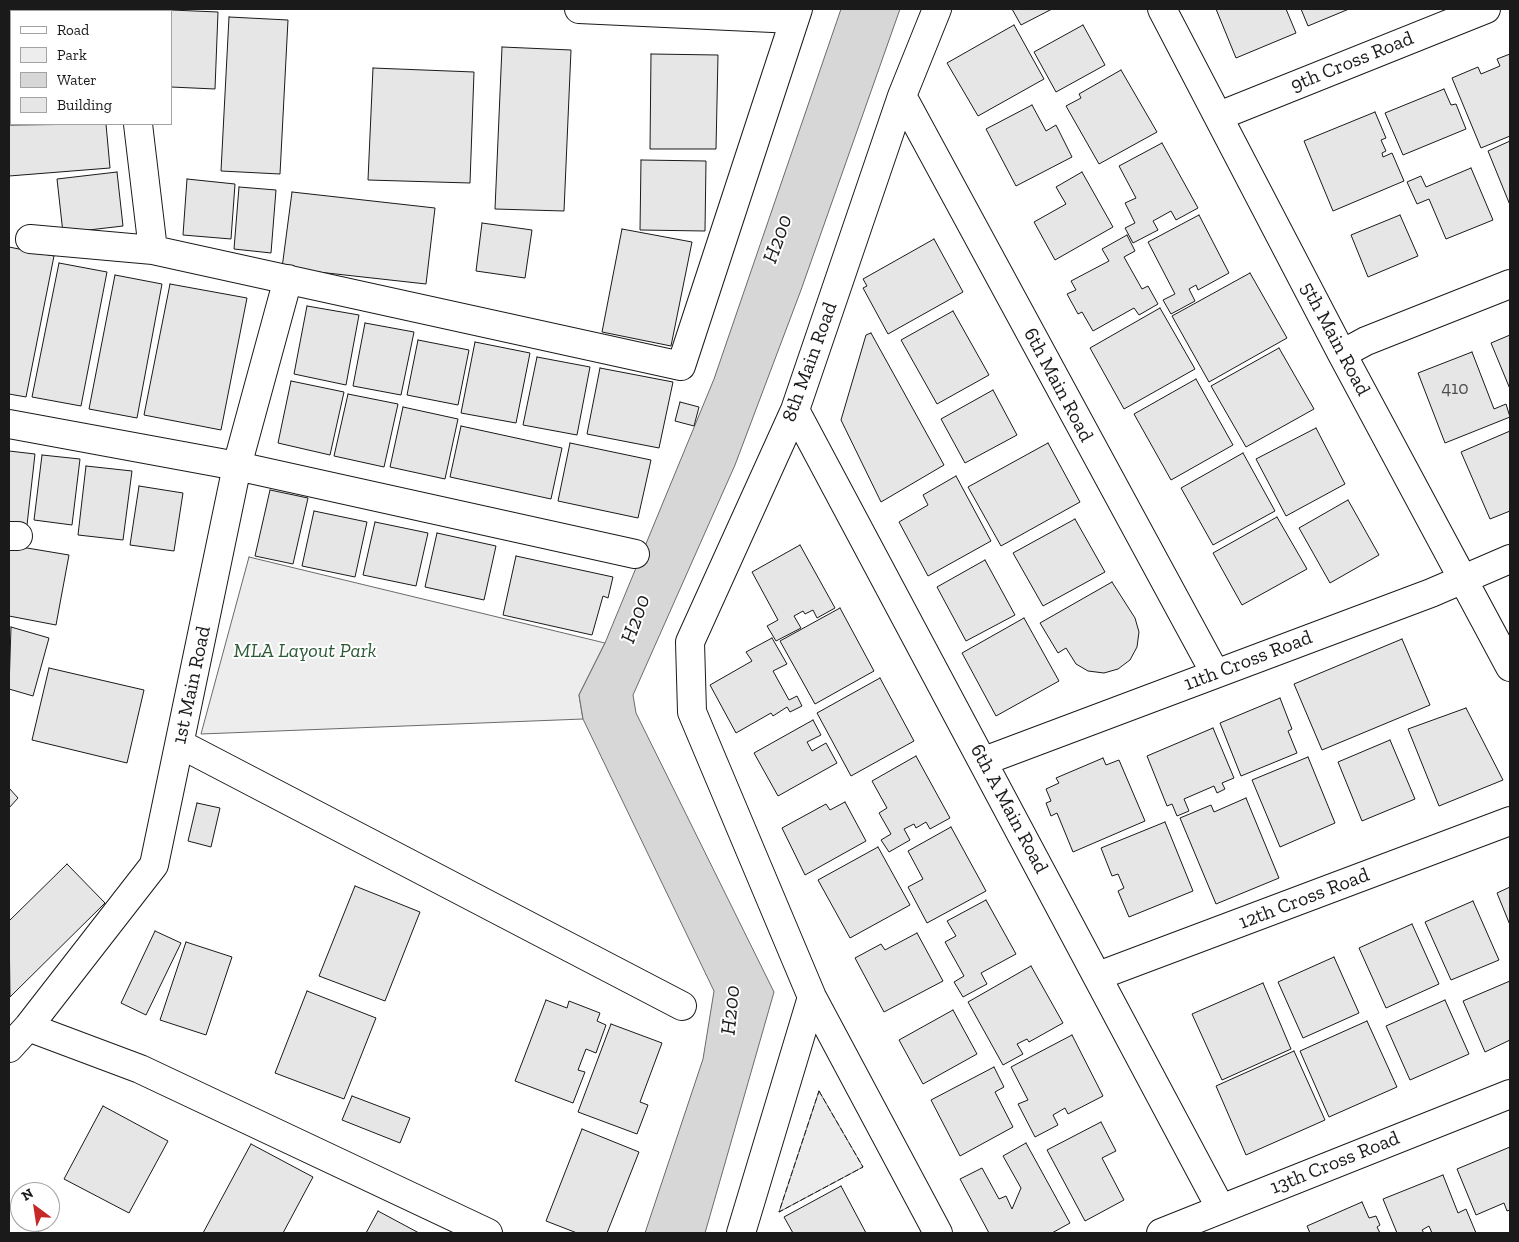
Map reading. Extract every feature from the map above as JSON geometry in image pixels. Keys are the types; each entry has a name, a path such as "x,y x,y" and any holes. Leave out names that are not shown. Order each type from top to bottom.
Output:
{"street":[{"path":"30,238 153,250 681,366 796,14 578,9"},
{"name":"8th Main Road","path":"812,998 692,712 690,642 795,410 902,96 937,9"},
{"name":"5th Main Road","path":"1162,9 1342,354 1510,667"},
{"name":"9th Cross Road","path":"1219,116 1486,9"},
{"name":"6th Main Road","path":"902,96 1215,674"},
{"path":"138,125 153,250"},
{"name":"1st Main Road","path":"9,1048 28,1028 154,865 237,466 288,279"},
{"path":"1342,354 1366,341 1510,284"},
{"name":"6th A Main Road","path":"795,410 984,761 1221,1209"},
{"path":"9,424 237,466 635,554"},
{"name":"11th Cross Road","path":"984,761 1464,580 1510,559"},
{"path":"180,744 682,1006"},
{"name":"12th Cross Road","path":"1098,976 1510,821"},
{"path":"741,1233 812,998"},
{"path":"812,998 938,1233"},
{"path":"28,1028 140,1069 488,1233"},
{"name":"13th Cross Road","path":"1161,1233 1510,1094"}],"green space":[{"name":"MLA Layout Park","path":"249,557 605,643 579,695 583,719 201,734"},
{"path":"819,1091 863,1167 779,1212"}],"water":[{"name":"H200","path":"841,9 900,9 801,290 735,465 633,695 636,713 774,992 705,1233 645,1233 703,1059 714,991 583,719 579,695 605,643 714,379"}],"building":[{"path":"9,9 101,9 10,10 9,33"},
{"path":"1012,9 1052,9 1021,25"},
{"path":"1216,9 1286,9 1296,33 1236,58"},
{"path":"1301,9 1349,9 1308,26"},
{"path":"172,10 218,12 215,89 172,87"},
{"path":"229,17 288,20 280,174 221,171"},
{"path":"1014,25 1044,79 978,116 947,63"},
{"path":"1083,25 1105,65 1056,92 1034,52"},
{"path":"9,46 10,46 10,107"},
{"path":"502,47 571,50 564,211 495,209"},
{"path":"651,54 718,55 716,149 650,149"},
{"path":"1510,54 1510,136 1481,148 1452,78 1478,67 1481,74 1500,66 1497,59"},
{"path":"373,68 474,72 470,183 368,180"},
{"path":"1121,70 1157,132 1099,164 1066,106 1081,98 1079,94"},
{"path":"1444,89 1451,105 1456,104 1466,129 1403,155 1385,113"},
{"path":"1032,105 1046,131 1056,125 1072,157 1016,186 986,129"},
{"path":"1375,112 1386,138 1381,140 1386,151 1382,153 1383,157 1392,153 1404,181 1333,211 1304,141"},
{"path":"9,125 106,125 110,168 9,176"},
{"path":"1510,141 1510,205 1488,151"},
{"path":"1162,143 1198,208 1176,220 1171,211 1153,221 1158,230 1133,243 1125,228 1135,223 1125,203 1136,198 1119,166"},
{"path":"641,160 706,161 705,231 640,230"},
{"path":"1471,168 1493,220 1446,239 1429,199 1417,204 1407,182 1421,176 1426,187"},
{"path":"117,172 123,226 63,233 57,179"},
{"path":"1082,172 1113,227 1055,260 1034,222 1066,204 1056,187"},
{"path":"187,179 235,184 231,239 183,235"},
{"path":"239,187 276,190 271,253 234,249"},
{"path":"292,192 435,208 426,284 282,268"},
{"path":"1199,215 1229,273 1198,290 1196,285 1189,289 1195,301 1171,314 1163,300 1175,294 1148,242"},
{"path":"1400,215 1418,256 1368,277 1351,235"},
{"path":"482,223 532,230 525,278 476,271"},
{"path":"622,229 692,242 671,346 602,332"},
{"path":"1127,235 1135,251 1124,257 1142,289 1148,286 1158,304 1139,315 1134,308 1093,331 1082,312 1078,314 1067,294 1076,290 1071,281 1109,261 1102,249"},
{"path":"934,239 963,292 888,334 863,288 867,286 863,279"},
{"path":"9,247 54,256 26,397 9,394"},
{"path":"59,263 107,272 81,406 32,397"},
{"path":"1250,273 1287,338 1209,382 1172,316"},
{"path":"115,275 162,284 137,418 89,409"},
{"path":"170,284 247,298 221,430 144,415"},
{"path":"307,306 359,315 346,385 294,374"},
{"path":"1160,308 1195,369 1124,409 1090,348"},
{"path":"953,311 989,375 937,404 901,340"},
{"path":"365,323 414,332 401,395 353,386"},
{"path":"871,333 944,465 881,502 841,420 866,335"},
{"path":"1510,335 1510,389 1491,343"},
{"path":"418,340 469,350 458,405 407,395"},
{"path":"475,342 530,353 516,423 461,413"},
{"path":"1279,348 1314,409 1246,447 1211,386"},
{"path":"1472,352 1494,409 1506,404 1510,417 1445,443 1418,373"},
{"path":"537,357 590,367 577,435 523,425"},
{"path":"600,368 673,382 659,448 587,434"},
{"path":"1196,379 1233,445 1171,480 1134,414"},
{"path":"291,381 344,392 330,455 278,443"},
{"path":"993,390 1017,435 965,463 941,419"},
{"path":"348,394 398,404 384,467 334,456"},
{"path":"680,402 699,407 694,426 675,421"},
{"path":"403,407 458,419 445,479 390,467"},
{"path":"461,426 562,448 551,499 450,477"},
{"path":"1316,428 1345,484 1286,516 1256,459"},
{"path":"1510,431 1510,511 1490,519 1461,452"},
{"path":"570,443 651,460 638,518 558,501"},
{"path":"1048,443 1080,502 1001,546 968,487"},
{"path":"9,451 35,454 27,525 9,523"},
{"path":"1243,453 1275,511 1213,545 1181,488"},
{"path":"42,455 80,459 72,525 34,520"},
{"path":"86,466 132,471 123,540 78,535"},
{"path":"956,476 991,541 928,576 899,522 928,505 923,495"},
{"path":"139,486 183,493 174,551 130,545"},
{"path":"270,490 308,498 293,564 255,556"},
{"path":"1348,500 1379,555 1330,583 1299,528"},
{"path":"314,511 367,522 355,577 302,566"},
{"path":"1277,517 1307,569 1242,605 1213,553"},
{"path":"1075,519 1105,572 1043,606 1013,553"},
{"path":"375,522 428,533 416,586 363,575"},
{"path":"437,533 496,546 484,600 425,587"},
{"path":"9,545 69,555 56,625 9,616"},
{"path":"800,545 835,608 817,618 813,610 805,614 803,611 794,616 801,628 776,641 767,626 778,620 752,572"},
{"path":"516,556 613,577 608,598 603,596 592,635 503,615"},
{"path":"985,560 1015,615 966,641 937,587"},
{"path":"1112,582 1135,618 1139,632 1137,647 1130,660 1118,669 1104,673 1088,671 1076,664 1066,648 1058,653 1040,623"},
{"path":"840,608 874,671 815,704 780,641"},
{"path":"1024,618 1059,681 996,716 962,653"},
{"path":"11,627 49,638 33,696 9,689"},
{"path":"772,638 787,664 773,671 789,700 797,696 802,706 790,712 787,707 773,716 771,713 736,733 710,685 752,661 746,652"},
{"path":"1402,639 1430,705 1322,750 1294,684"},
{"path":"49,668 144,690 127,763 32,740"},
{"path":"880,678 914,741 851,776 817,713"},
{"path":"1280,698 1292,729 1288,731 1297,753 1241,776 1220,723"},
{"path":"1466,708 1503,780 1439,806 1408,729"},
{"path":"813,720 821,735 807,742 812,751 826,743 837,763 778,796 754,753"},
{"path":"1213,728 1234,778 1222,783 1225,789 1217,793 1214,786 1184,799 1189,811 1177,816 1172,804 1167,806 1147,756"},
{"path":"1390,740 1415,799 1362,821 1338,762"},
{"path":"916,756 950,818 930,829 926,822 916,828 914,824 904,829 910,840 889,852 881,840 891,834 879,813 887,808 872,781"},
{"path":"1308,757 1335,823 1280,847 1252,780"},
{"path":"1103,758 1106,765 1119,760 1145,821 1073,852 1057,813 1051,816 1046,803 1051,801 1046,789 1059,783 1056,778"},
{"path":"9,788 18,798 9,808"},
{"path":"1246,798 1279,878 1216,904 1180,818 1211,805 1214,812"},
{"path":"845,802 866,841 805,875 782,828 826,804 830,810"},
{"path":"197,803 220,808 211,847 188,841"},
{"path":"1165,822 1193,891 1129,917 1118,891 1124,888 1118,874 1112,876 1101,848"},
{"path":"951,827 986,891 927,923 908,887 923,879 908,851"},
{"path":"878,847 910,905 850,938 818,880"},
{"path":"67,864 105,903 10,997 9,921"},
{"path":"355,886 420,912 385,1001 319,976"},
{"path":"1510,887 1510,925 1497,893"},
{"path":"986,900 1016,954 981,973 987,984 963,997 954,982 964,976 945,942 956,936 947,921"},
{"path":"1473,901 1499,960 1451,980 1425,922"},
{"path":"1412,924 1439,984 1386,1008 1359,948"},
{"path":"155,931 181,943 146,1015 121,1003"},
{"path":"917,933 943,981 884,1012 855,958 881,944 885,950"},
{"path":"186,942 232,957 206,1035 160,1020"},
{"path":"1334,957 1359,1013 1303,1038 1278,982"},
{"path":"1031,966 1063,1023 1029,1042 1027,1039 1017,1044 1023,1054 1003,1065 968,1002"},
{"path":"1510,981 1510,1040 1485,1052 1463,1001"},
{"path":"1263,983 1291,1049 1222,1080 1192,1014"},
{"path":"307,991 376,1018 344,1099 275,1073"},
{"path":"546,1000 567,1008 569,1001 600,1013 597,1021 606,1025 596,1053 586,1049 578,1070 585,1072 573,1103 515,1081"},
{"path":"1445,1000 1469,1054 1410,1080 1386,1026"},
{"path":"953,1010 977,1054 923,1084 899,1040"},
{"path":"1367,1021 1397,1087 1329,1117 1300,1051"},
{"path":"611,1024 662,1043 640,1102 648,1105 637,1134 578,1112"},
{"path":"1072,1035 1103,1096 1068,1114 1065,1108 1053,1115 1058,1125 1035,1137 1018,1104 1028,1100 1011,1067"},
{"path":"1294,1051 1325,1120 1246,1155 1216,1086"},
{"path":"994,1067 1004,1087 995,1092 1013,1127 960,1156 931,1100"},
{"path":"352,1096 410,1118 400,1143 342,1120"},
{"path":"103,1106 168,1141 129,1213 64,1179"},
{"path":"1101,1122 1116,1151 1102,1158 1124,1200 1085,1221 1047,1150"},
{"path":"582,1129 639,1152 607,1233 577,1233 546,1221"},
{"path":"1026,1143 1070,1223 1052,1233 989,1233 960,1179 982,1168 999,1199 1006,1196 1012,1209 1021,1188 1003,1156"},
{"path":"251,1144 313,1177 283,1233 203,1233"},
{"path":"1510,1147 1510,1210 1507,1211 1504,1203 1476,1215 1457,1169"},
{"path":"1443,1175 1458,1213 1466,1209 1476,1233 1432,1233 1429,1226 1422,1230 1424,1233 1397,1233 1383,1199"},
{"path":"841,1186 866,1233 793,1233 784,1217"},
{"path":"1362,1202 1369,1218 1376,1216 1380,1225 1377,1227 1380,1233 1310,1233 1307,1226"},
{"path":"378,1211 419,1233 366,1233"}],"fence":[{"path":"819,1091 863,1167 779,1212 819,1091"}]}
